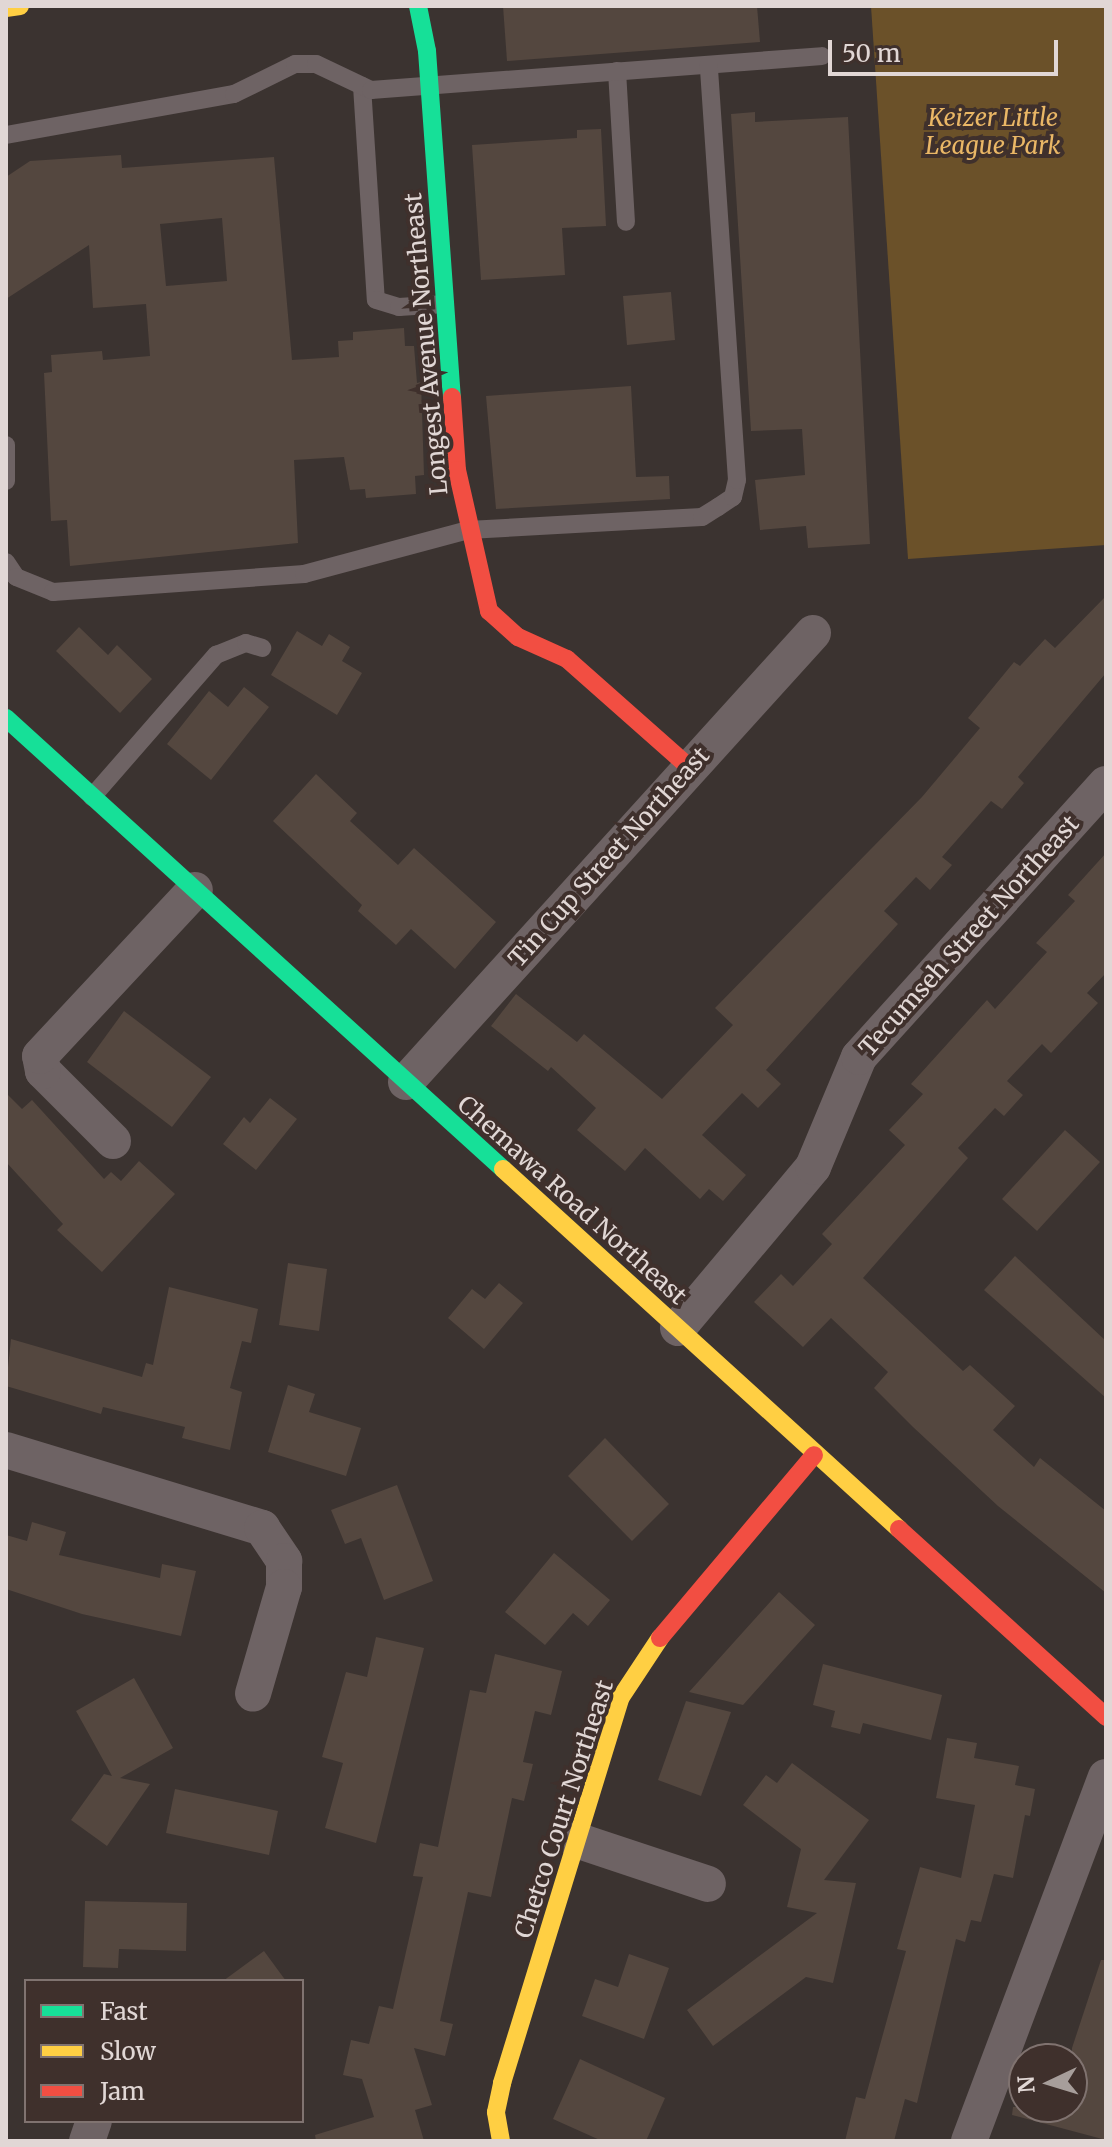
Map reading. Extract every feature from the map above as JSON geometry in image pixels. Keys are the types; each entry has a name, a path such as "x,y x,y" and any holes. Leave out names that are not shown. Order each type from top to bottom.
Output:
{"street":[{"path":"6,8 20,6"},
{"name":"Longest Avenue Northeast","path":"418,6 430,85 457,470 468,530 489,611 502,627 567,659 690,768"},
{"name":"Tin Cup Street Northeast","path":"406,1082 813,633"},
{"name":"Chemawa Road Northeast","path":"6,718 1106,1717"},
{"name":"Tecumseh Street Northeast","path":"678,1328 813,1167 859,1057 1106,784"},
{"path":"113,1141 43,1071 40,1056 195,890"},
{"path":"6,1450 262,1528 284,1561 284,1587 253,1694"},
{"name":"Chetco Court Northeast","path":"501,2141 496,2112 502,2083 621,1697 644,1656 814,1455"},
{"path":"969,2141 1106,1777"},
{"path":"576,1840 708,1884"}],"lane":[{"path":"6,135 234,94 295,64 316,64 362,86 430,85 822,56"},
{"path":"6,562 16,577 53,592 304,574 468,530 702,517 733,497 737,480 709,65"},
{"path":"617,71 626,222"},
{"path":"362,86 376,300 399,307 445,304"},
{"path":"6,445 6,481"},
{"path":"92,797 216,655 246,643 262,648"}],"green space":[{"name":"Keizer Little League Park","path":"871,6 1106,6 1106,545 908,559"}],"building":[{"path":"503,6 757,6 760,42 507,61"},
{"path":"755,112 755,122 848,117 870,544 808,548 806,526 760,530 755,480 805,475 802,429 751,431 731,114"},
{"path":"601,129 606,226 562,228 565,275 481,280 472,145 577,138 577,130"},
{"path":"121,155 122,168 274,157 292,360 339,357 338,341 353,340 353,332 404,328 405,346 414,346 417,383 421,382 424,475 415,476 416,494 366,498 365,489 350,490 344,457 294,460 298,543 70,566 67,520 51,521 44,373 52,372 51,355 102,351 103,360 150,356 146,304 93,308 89,245 6,299 6,177 30,161","holes":["222,218 227,281 166,286 160,224"]},
{"path":"671,292 675,340 627,345 623,296"},
{"path":"631,386 636,477 669,476 670,499 496,509 486,396"},
{"path":"1106,596 1106,673 1018,777 1024,783 1002,809 991,801 942,857 952,865 930,890 916,877 884,911 898,924 766,1070 781,1084 758,1108 742,1093 702,1135 746,1175 723,1201 709,1189 700,1199 645,1148 625,1171 577,1130 596,1108 551,1067 548,1071 491,1026 516,994 577,1042 584,1034 662,1099 733,1025 715,1008 922,797 980,728 968,718 1014,662 1020,666 1045,639 1055,648"},
{"path":"79,627 108,655 117,645 152,679 120,713 56,651"},
{"path":"297,631 322,646 329,634 350,647 342,661 362,673 337,715 271,675"},
{"path":"244,687 269,707 211,780 167,744 209,691 228,707"},
{"path":"316,774 357,813 350,821 398,865 414,848 496,922 455,969 411,929 396,945 358,911 362,905 273,821"},
{"path":"1106,853 1106,973 1087,993 1098,1003 1051,1053 1042,1044 1007,1081 1023,1095 1004,1116 995,1108 958,1148 968,1158 863,1278 963,1371 970,1365 1015,1406 993,1430 1034,1467 1040,1458 1106,1511 1106,1593 998,1506 874,1388 888,1372 831,1318 803,1347 754,1302 781,1274 793,1286 832,1244 822,1234 905,1145 889,1130 923,1094 911,1084 987,1000 995,1009 1047,952 1036,943 1075,901 1068,895"},
{"path":"124,1011 211,1077 172,1127 87,1062"},
{"path":"6,1093 22,1109 32,1100 104,1179 111,1172 121,1181 139,1161 175,1194 102,1272 57,1230 63,1224 6,1162"},
{"path":"270,1098 297,1119 256,1170 223,1144 244,1117 250,1123"},
{"path":"1065,1130 1100,1162 1037,1231 1002,1199"},
{"path":"1015,1256 1106,1341 1106,1398 984,1290"},
{"path":"288,1263 327,1269 319,1331 279,1325"},
{"path":"499,1283 523,1303 484,1349 448,1318 472,1289 485,1299"},
{"path":"169,1287 258,1309 251,1343 242,1341 230,1388 242,1392 230,1450 182,1438 185,1427 103,1407 101,1414 6,1386 11,1339 142,1377 146,1363 153,1365"},
{"path":"288,1385 315,1394 309,1412 361,1428 346,1476 268,1452"},
{"path":"605,1438 669,1504 632,1541 568,1476"},
{"path":"397,1485 433,1581 384,1600 361,1538 345,1544 331,1510"},
{"path":"32,1522 66,1532 59,1555 160,1578 162,1564 196,1571 181,1636 82,1614 6,1589 6,1535 27,1541"},
{"path":"554,1553 610,1600 588,1626 573,1613 545,1645 505,1612"},
{"path":"779,1592 815,1625 743,1705 689,1692"},
{"path":"376,1637 424,1648 376,1843 325,1828 343,1763 322,1757 346,1672 367,1677"},
{"path":"495,1654 562,1671 551,1715 535,1711 523,1762 533,1764 524,1801 512,1798 491,1897 468,1892 440,2021 453,2024 445,2056 414,2048 432,2105 415,2110 424,2141 316,2141 315,2135 374,2117 362,2079 343,2075 351,2040 369,2044 379,2006 393,2009 423,1877 413,1876 420,1843 438,1847 470,1690 486,1693"},
{"path":"823,1664 942,1695 931,1740 863,1723 860,1734 831,1727 835,1711 813,1705"},
{"path":"134,1678 173,1748 120,1778 150,1784 107,1846 71,1820 104,1774 112,1776 76,1711"},
{"path":"686,1701 731,1712 701,1796 658,1780"},
{"path":"947,1738 977,1743 974,1758 1019,1766 1015,1785 1035,1789 1030,1816 1025,1815 1013,1878 994,1874 981,1922 971,1920 965,1942 956,1939 917,2103 905,2099 894,2141 845,2141 856,2097 865,2099 906,1951 897,1949 920,1867 961,1878 975,1805 936,1798"},
{"path":"792,1763 869,1820 824,1880 856,1883 833,1983 806,1977 713,2046 687,2010 817,1913 787,1907 801,1849 743,1805 766,1775 777,1783"},
{"path":"175,1789 278,1811 269,1855 166,1833"},
{"path":"85,1901 187,1903 186,1951 119,1949 118,1968 83,1967"},
{"path":"264,1951 285,1979 226,1979"},
{"path":"629,1954 669,1968 644,2039 582,2016 595,1979 618,1987"},
{"path":"1101,1960 1106,1960 1106,2140 1042,2123 1088,2123 1088,2043 1074,2043"},
{"path":"580,2059 665,2098 646,2141 602,2141 553,2119"}],"traffic: fast":[{"path":"418,6 427,51 452,397"},
{"path":"6,718 503,1169"}],"traffic: slow":[{"path":"6,8 20,6"},
{"path":"503,1169 899,1529"},
{"path":"501,2141 496,2112 502,2083 621,1697 660,1638"}],"traffic: jam":[{"path":"452,397 457,470 489,611 518,637 567,659 690,768"},
{"path":"660,1638 814,1455"},
{"path":"899,1529 1106,1717"}]}
